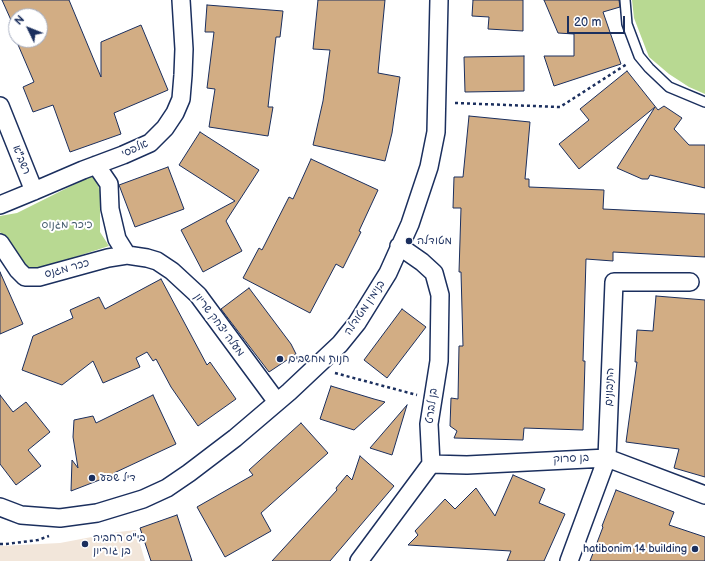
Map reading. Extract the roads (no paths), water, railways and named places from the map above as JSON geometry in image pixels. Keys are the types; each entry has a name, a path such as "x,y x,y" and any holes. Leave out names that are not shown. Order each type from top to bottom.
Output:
{"street":[{"name":"אלפסי","path":"0,205 123,155 150,142 165,128 175,113 181,99 184,49 181,0"},
{"name":"בנימין מטודלה","path":"0,507 21,515 60,518 97,513 143,499 167,488 236,438 340,344 357,323 388,273 410,224 429,167 436,132 439,0"},
{"name":"רשב\"א","path":"0,106 34,191"},
{"path":"96,165 109,184 110,209 117,239 127,255"},
{"name":"ככר מגנס","path":"0,243 18,270 25,276 39,277 108,258 127,255"},
{"name":"בן לברט","path":"399,246 422,262 434,273 440,295 439,361 429,424 431,464"},
{"name":"מעלה יצחק שריון","path":"127,255 157,261 172,271 198,295 277,402"},
{"name":"התיבונים","path":"569,561 607,458 614,282 690,282"},
{"name":"בן סרוק","path":"431,464 468,465 607,458 705,496"},
{"path":"359,561 431,464"}],"lane":[{"path":"625,0 627,24 639,56 669,87 705,102"}],"place":[{"name":"מטודלה","path":"409,241"},
{"name":"חנות מחשבים","path":"280,359"},
{"name":"דיל שפע","path":"92,478"},
{"name":"בי\"ס רחביה בן גוריון","path":"85,544"},
{"name":"hatibonim 14 building","path":"695,549"}],"park label":[{"name":"כיכר מגנוס","path":"67,225"}]}
